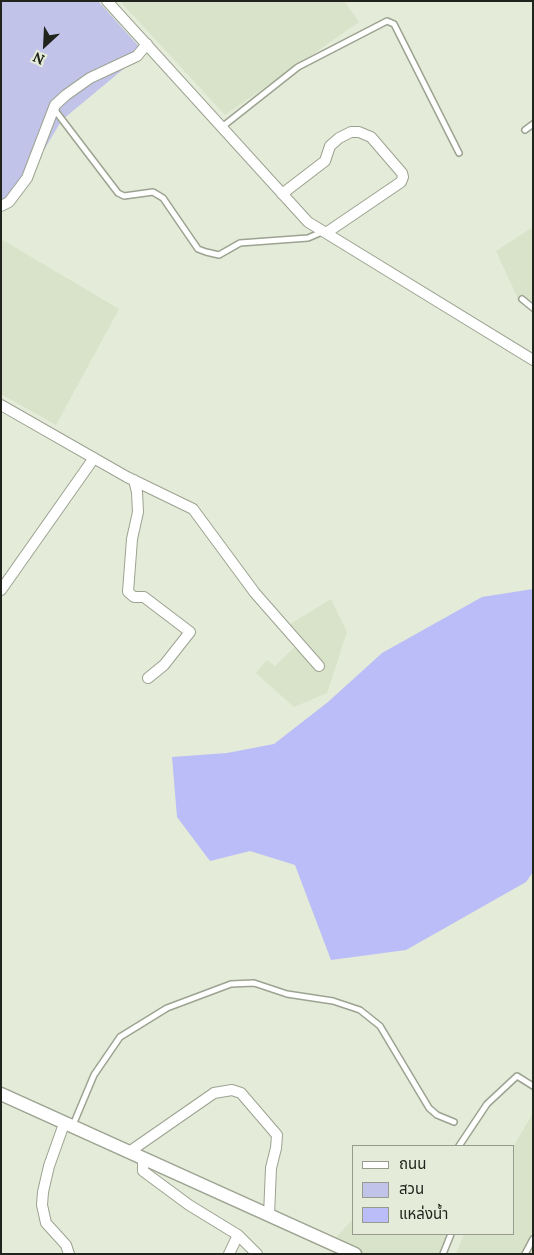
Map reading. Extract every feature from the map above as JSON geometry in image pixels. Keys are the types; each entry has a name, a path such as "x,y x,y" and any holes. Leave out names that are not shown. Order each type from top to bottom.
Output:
{"street":[{"path":"107,1 308,222 533,360"},
{"path":"1,206 9,202 27,178 56,105 66,95 90,78 137,56 147,44"},
{"path":"282,194 324,161 330,146 339,138 351,132 359,132 371,137 402,173 401,182 324,232"},
{"path":"1,405 134,480 194,509 255,593 319,666"},
{"path":"1,590 94,458"},
{"path":"134,480 138,512 132,539 128,592 134,597 144,597 190,632 164,665 148,678"},
{"path":"128,1152 214,1092 232,1090 241,1093 277,1135 271,1168 269,1215"},
{"path":"1,1094 68,1126 355,1254"},
{"path":"68,1126 49,1166 42,1204 46,1223 66,1245 69,1254"},
{"path":"143,1158 143,1171 190,1205 238,1235 257,1254"},
{"path":"229,1254 238,1235"}],"lane":[{"path":"222,127 298,67 387,21 394,24 459,153"},
{"path":"54,108 118,193 124,196 153,192 163,198 198,249 218,254 240,243 308,238 324,232"},
{"path":"525,130 533,124"},
{"path":"522,299 533,308"},
{"path":"68,1126 94,1075 120,1038 167,1008 231,984 254,983 287,994 333,1001 360,1010 380,1026 429,1108 437,1115 454,1122"},
{"path":"460,1145 487,1104 517,1076 533,1086"},
{"path":"442,1254 451,1235"},
{"path":"525,1254 533,1239"}],"shaded area":[{"path":"120,1 344,1 359,22 225,115"},
{"path":"533,227 533,310 520,303 496,251"},
{"path":"1,239 119,309 56,425 1,394"},
{"path":"331,599 347,632 327,693 294,707 256,673 267,660 275,666 300,642 287,626"},
{"path":"533,1113 533,1254 456,1254 464,1235 514,1235 514,1145"},
{"path":"352,1220 352,1235 454,1235 446,1254 355,1254 331,1243"}],"green space":[{"path":"1,1 98,1 144,52 62,120 16,196 1,203"}],"water":[{"path":"533,589 533,872 526,882 406,950 331,960 295,865 250,851 210,861 177,817 172,757 227,753 274,744 328,702 382,653 482,597"}]}
